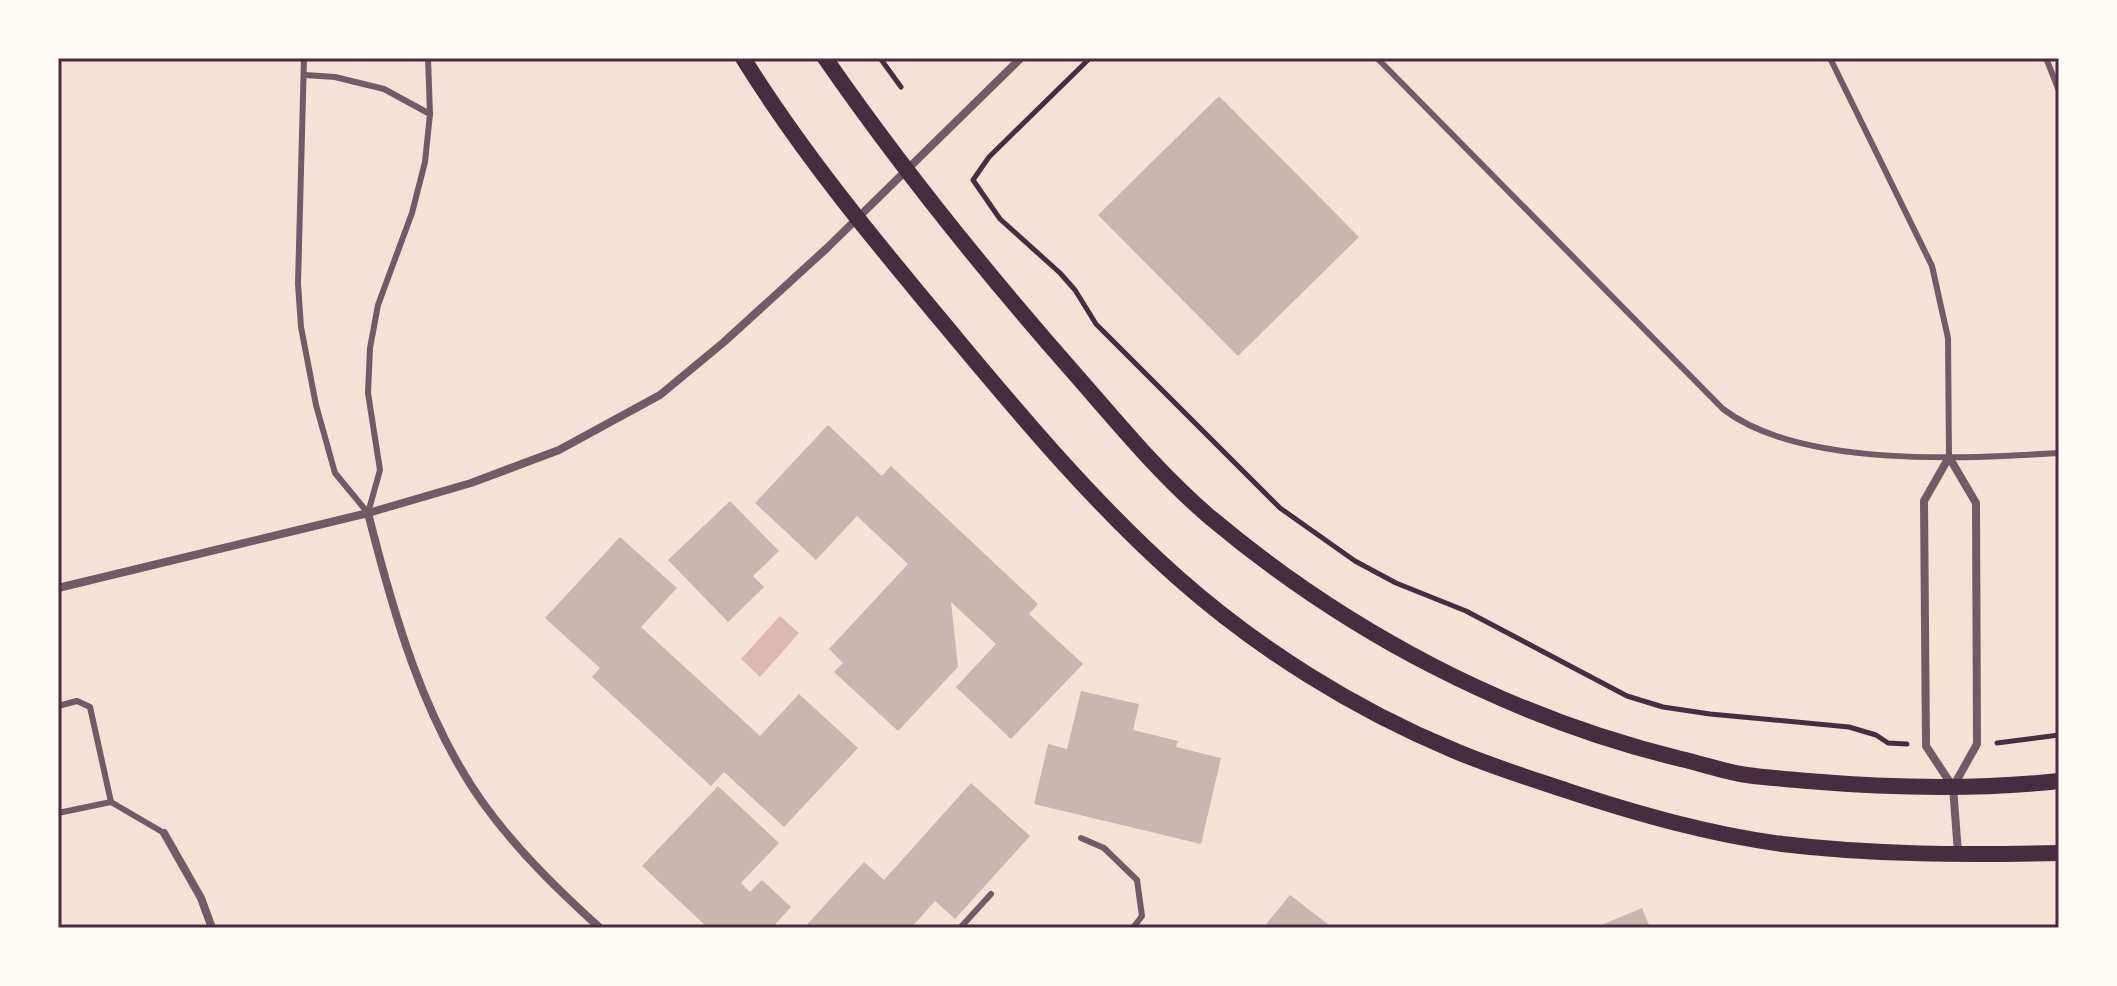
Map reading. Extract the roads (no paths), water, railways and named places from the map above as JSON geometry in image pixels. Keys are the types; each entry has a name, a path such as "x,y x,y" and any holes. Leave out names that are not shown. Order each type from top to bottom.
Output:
{"main road":[{"path":"743,58 820,170 858,218 1030,428 1113,517 1180,579 1251,635 1350,700 1450,749 1655,819 1781,844 1882,853 2059,853"},
{"path":"825,58 906,171 1010,301 1138,446 1208,516 1298,587 1397,648 1514,706 1637,748 1747,775 1856,785 1953,787 2059,781"}],"street":[{"path":"58,588 368,513 471,483 559,450 660,395 724,342 858,218 1021,58"},
{"path":"1953,787 1977,744 1976,503 1949,457 1924,501 1926,746 1953,787 1958,855"},
{"path":"368,513 414,666 440,729 482,801 526,857 600,928"},
{"path":"164,833 201,898 212,928"}],"lane":[{"path":"304,58 298,284 301,327 316,405 335,473 368,513"},
{"path":"368,513 380,470 368,393 370,348 378,305 416,200 425,162 430,114 428,58"},
{"path":"1377,58 1736,419 1754,429 1804,445 1881,454 1949,457 2059,453"},
{"path":"1830,58 1932,266 1948,338 1949,457"},
{"path":"2046,58 2059,91"},
{"path":"305,75 335,77 384,89 430,114"},
{"path":"58,706 77,701 90,707 111,802"},
{"path":"58,813 111,802 164,833"},
{"path":"1081,838 1104,848 1137,880 1142,916 1133,928"},
{"path":"960,928 991,894"}]}
